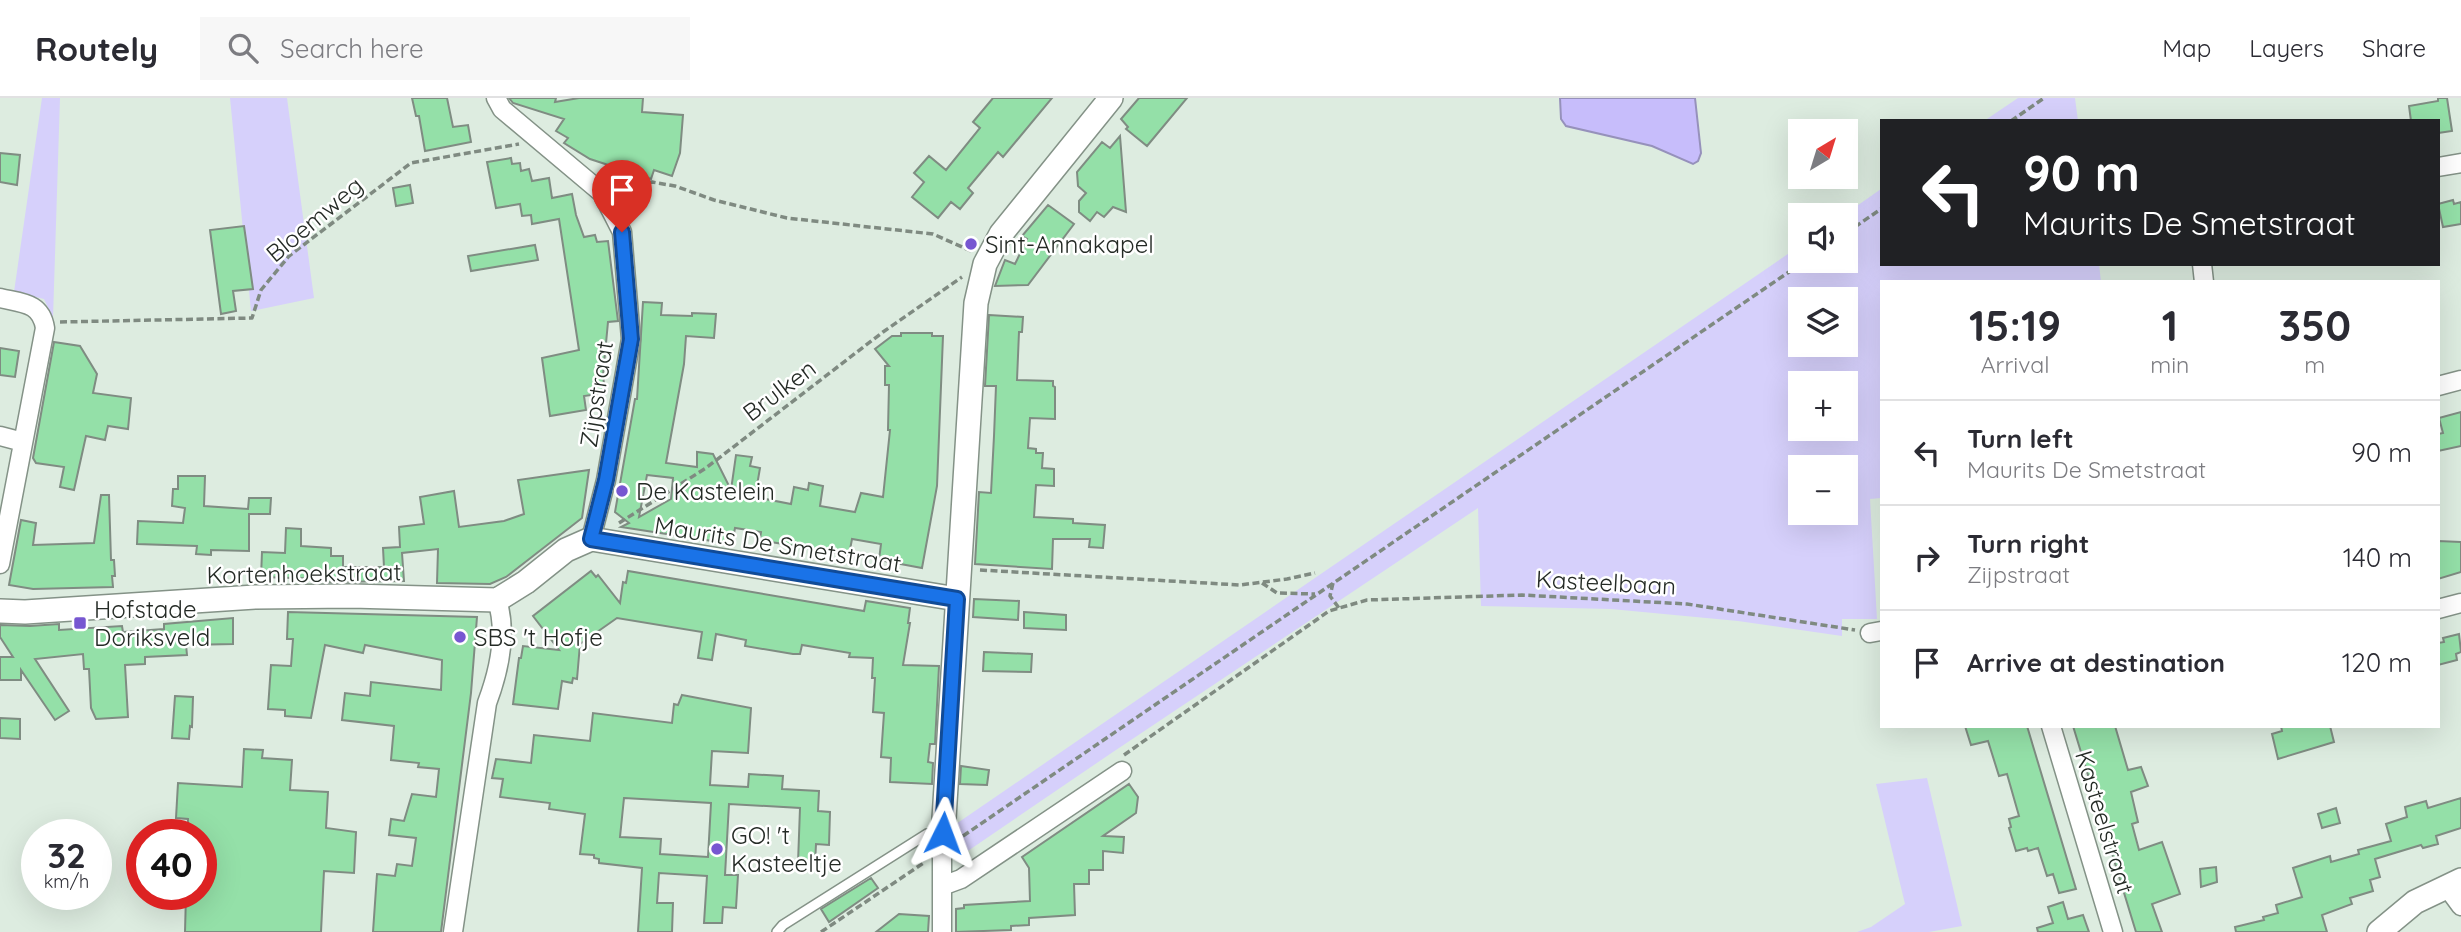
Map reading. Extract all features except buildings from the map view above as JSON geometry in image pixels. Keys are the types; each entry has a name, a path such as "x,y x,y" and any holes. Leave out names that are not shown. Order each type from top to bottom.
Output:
{"street":[{"name":"Zijpstraat","path":"496,98 502,109 603,193 622,232 631,339 606,480 591,539"},
{"path":"942,932 942,842 976,303 987,260 1001,234 1111,98"},
{"path":"2440,167 2461,163"},
{"path":"0,298 33,306 43,317 44,323 0,564"},
{"path":"2440,385 2461,380"},
{"path":"0,436 23,442"},
{"path":"453,932 487,704 496,676 502,639 503,618 497,600 526,582 566,550 591,539"},
{"name":"Maurits De Smetstraat","path":"591,539 957,599"},
{"name":"Kortenhoekstraat","path":"0,611 25,612 255,597 352,596 497,600"},
{"path":"2440,608 2461,603"},
{"name":"Kasteelstraat","path":"2052,728 2113,932"},
{"path":"942,886 961,879 1122,771"},
{"path":"2379,932 2415,902 2454,884 2461,906"}],"lane":[{"path":"777,932 783,925 927,834 942,842"}],"path":[{"path":"2014,119 2044,98"},
{"name":"Bloemweg","path":"44,323 252,318 261,290 289,256 411,163 514,146 538,139"},
{"path":"603,193 652,183 675,186 714,200 788,218 933,233 987,260"},
{"path":"1858,225 1880,210"},
{"name":"Brulken","path":"591,539 673,491 706,468 883,332 987,260"},
{"path":"821,932 942,842 1317,594 1788,273"},
{"path":"960,569 1240,585 1315,573"},
{"path":"1261,582 1277,593 1317,594"},
{"path":"1334,582 1330,596 1339,608"},
{"name":"Kasteelbaan","path":"1122,771 1124,755 1329,611 1367,600 1521,595 1687,604 1876,632"}],"shaded area":[{"path":"42,98 60,98 53,318 44,299 14,292"},
{"path":"230,98 287,98 314,298 251,311"},
{"path":"1560,98 1695,98 1701,153 1698,161 1693,164 1652,146 1566,126 1561,119"},
{"path":"2018,98 2075,98 2078,119 1987,119"},
{"path":"1880,190 1880,266 2099,266 2101,280 1880,280 1880,498 1870,499 1877,619 1842,619 1842,636 1738,621 1611,609 1481,606 1478,508 959,857 956,824 1788,254 1788,273 1858,273 1858,205"},
{"path":"1927,778 1962,926 1929,932 1857,932 1871,927 1905,904 1876,784"}],"place":[{"name":"Sint-Annakapel","path":"971,244"},
{"name":"De Kastelein","path":"622,491"},
{"name":"Hofstade Doriksveld","path":"80,623"},
{"name":"SBS 't Hofje","path":"460,637"},
{"name":"GO! 't Kasteeltje","path":"717,849"}],"route":[{"path":"622,232 631,339 606,480 591,539 957,599 943,833"}]}
